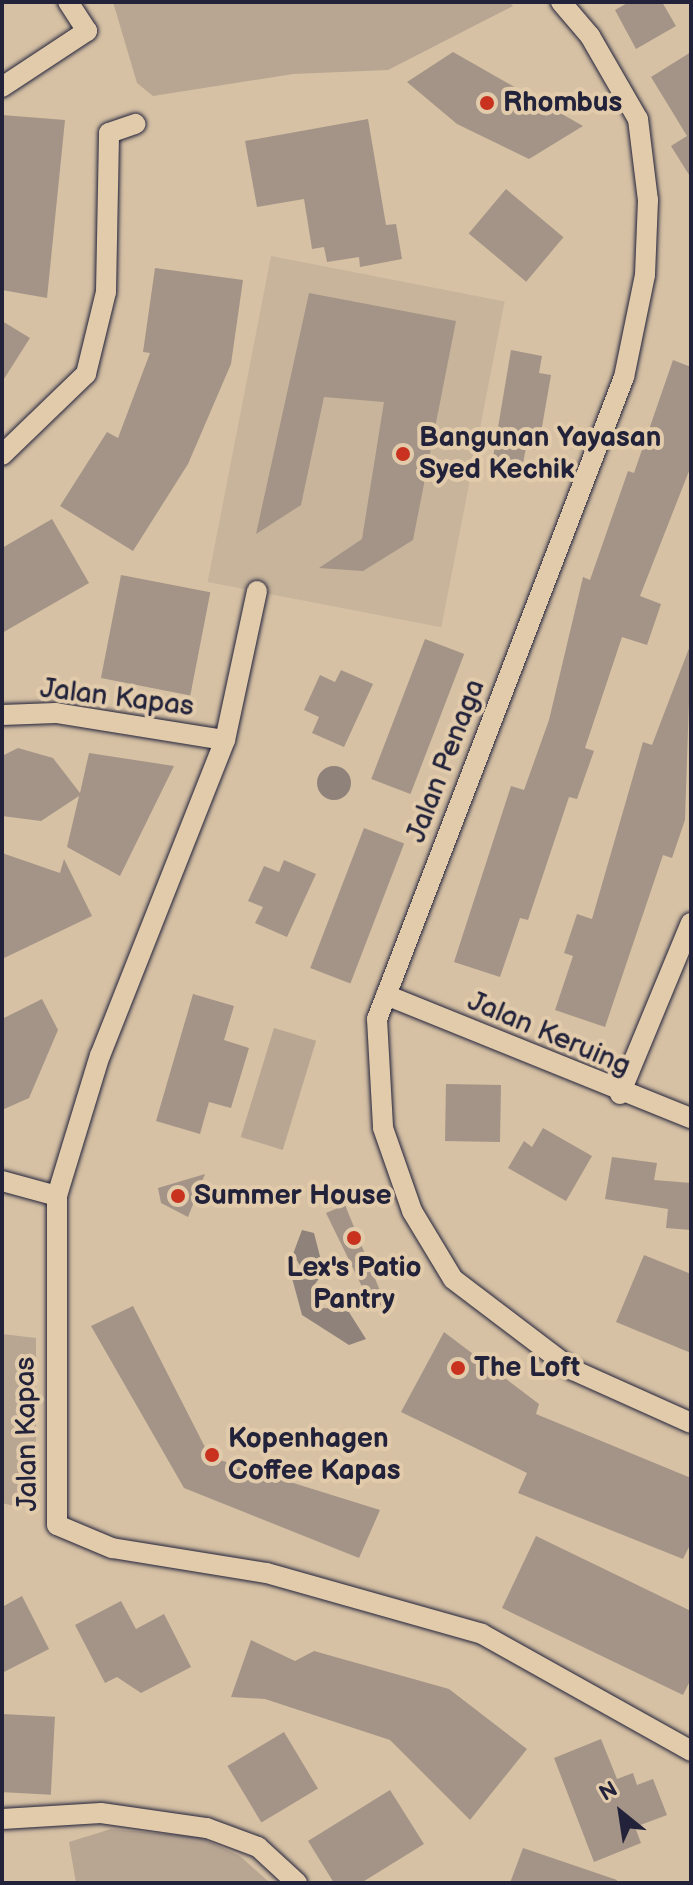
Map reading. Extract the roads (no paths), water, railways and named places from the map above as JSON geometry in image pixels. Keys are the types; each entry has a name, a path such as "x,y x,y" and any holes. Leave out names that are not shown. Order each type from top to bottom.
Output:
{"street":[{"path":"2,87 87,31 68,2"},
{"name":"Jalan Penaga","path":"561,2 590,36 638,119 648,200 645,275 624,377 377,1019 388,1159 453,1279 573,1370 691,1423"},
{"path":"2,455 86,374 106,292 109,133 135,124"},
{"name":"Jalan Kapas","path":"257,591 225,740 100,1055 57,1196 57,1525 112,1548 267,1573 482,1634 691,1751"},
{"name":"Jalan Kapas","path":"2,715 56,713 225,740"},
{"path":"620,1094 691,923"},
{"name":"Jalan Keruing","path":"386,995 620,1094 691,1118"},
{"path":"2,1181 57,1196"},
{"path":"2,1819 101,1813 207,1828 258,1847 297,1883"}],"place":[{"name":"Rhombus","path":"487,103"},
{"name":"Bangunan Yayasan Syed Kechik","path":"403,454"},
{"name":"Summer House","path":"178,1196"},
{"name":"Lex's Patio Pantry","path":"354,1238"},
{"name":"The Loft","path":"458,1368"},
{"name":"Kopenhagen Coffee Kapas","path":"212,1455"}]}
